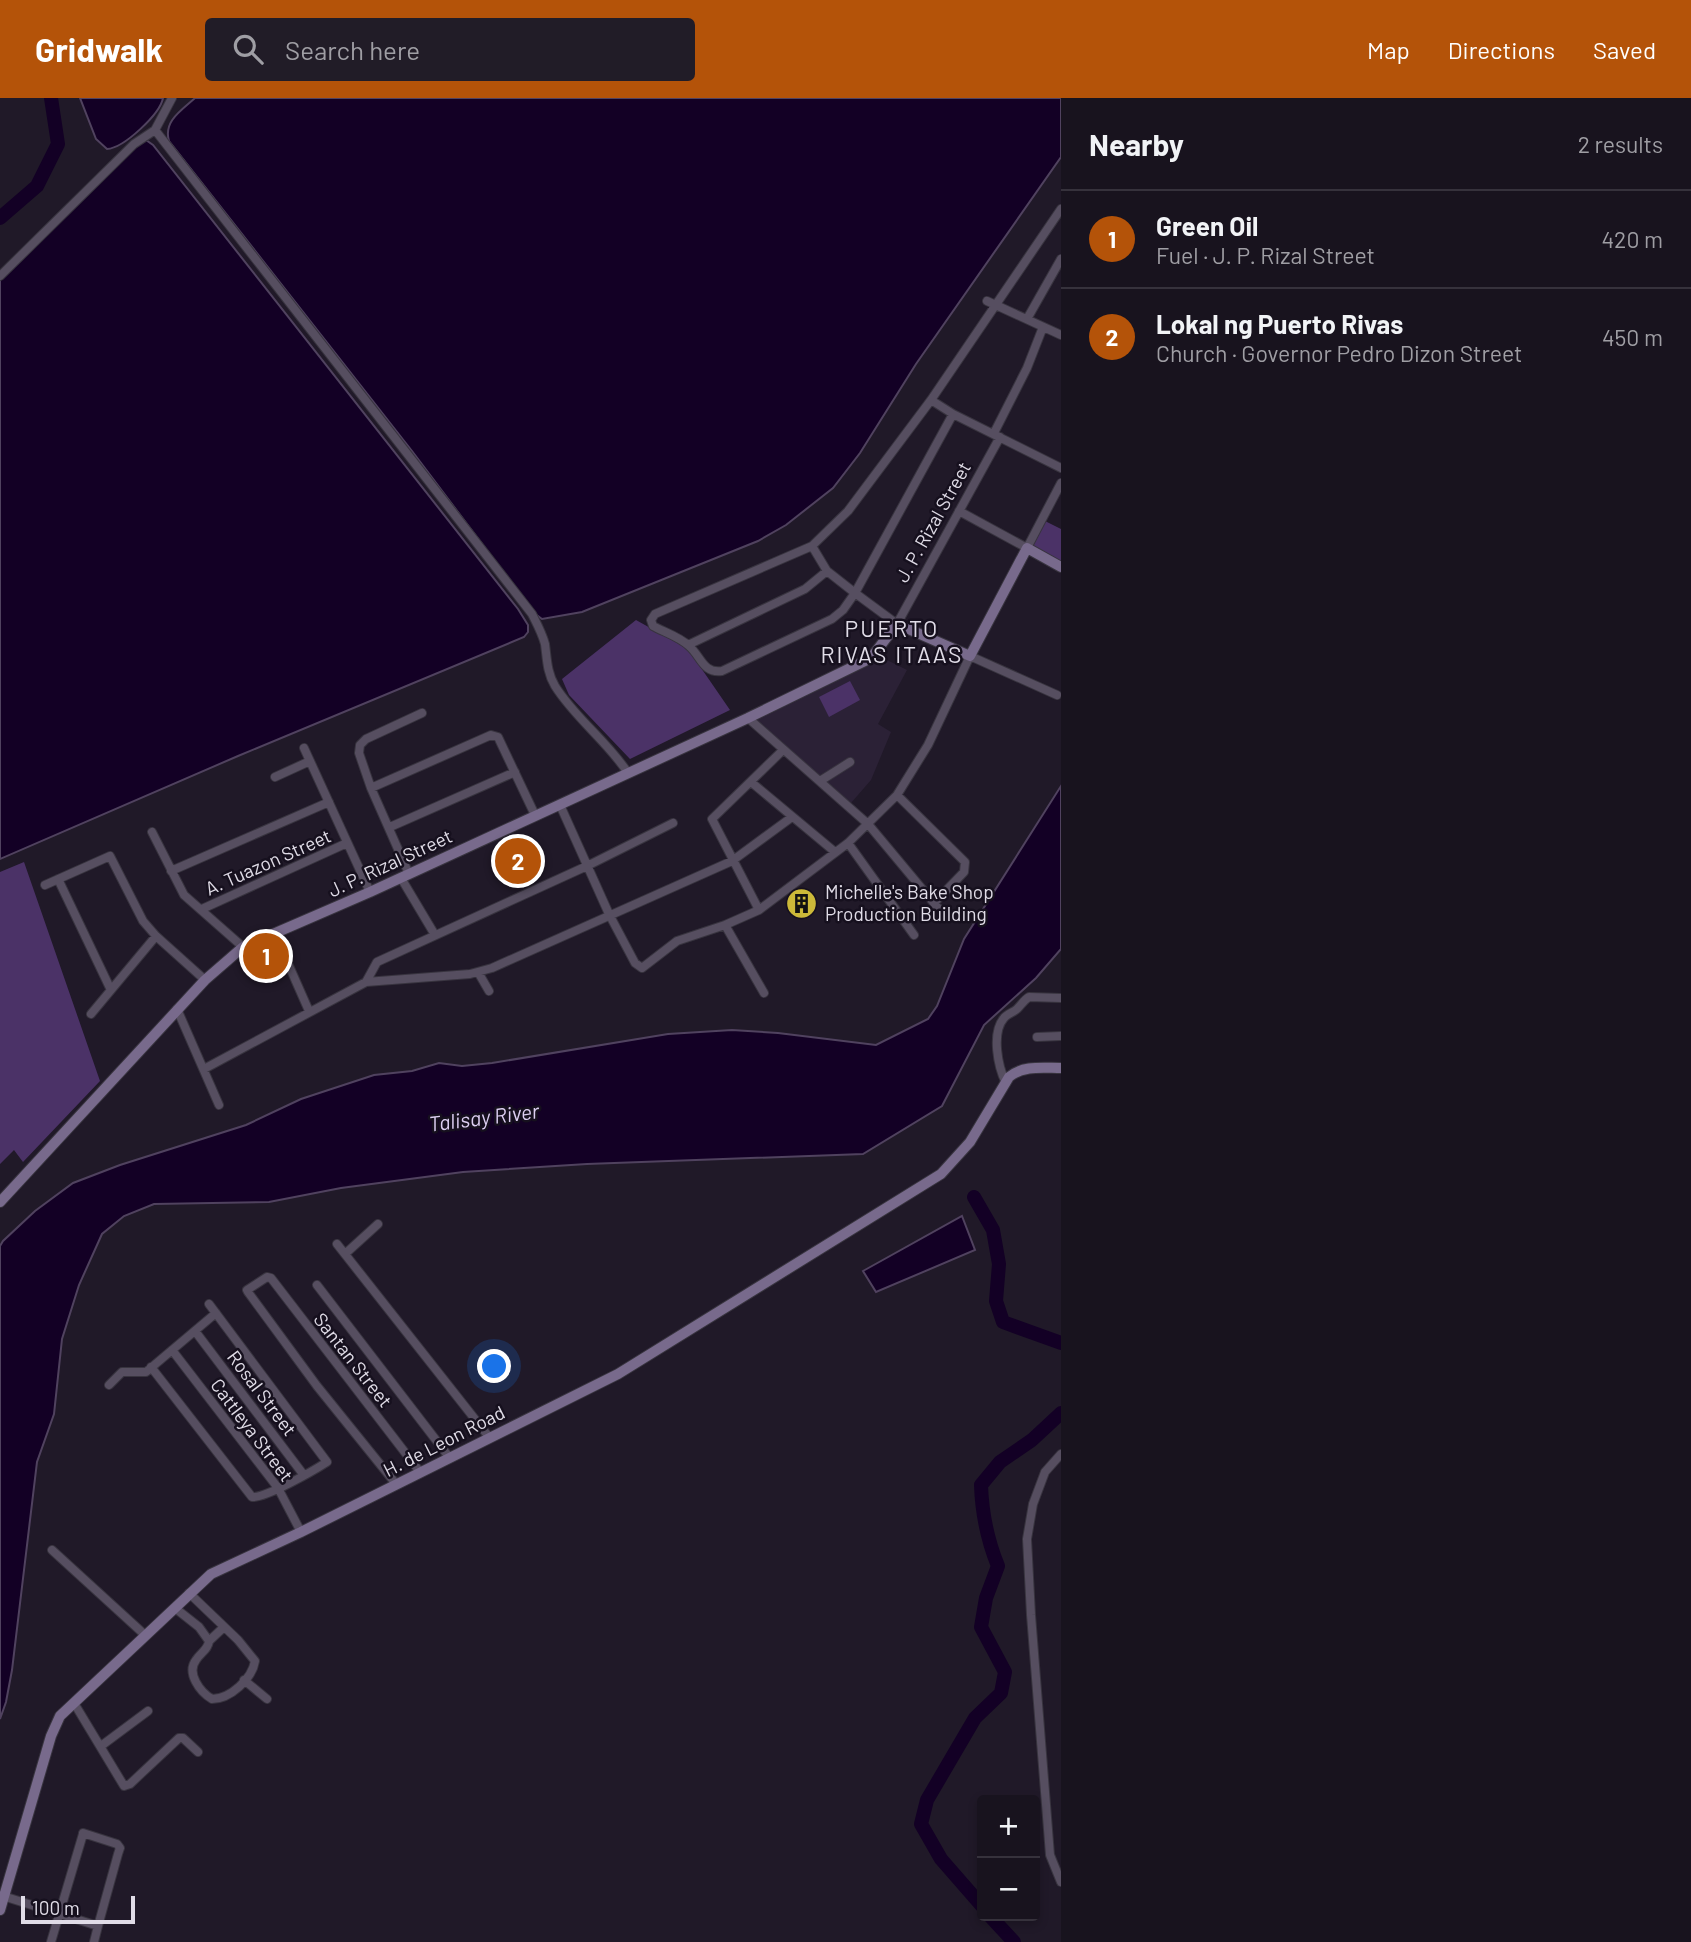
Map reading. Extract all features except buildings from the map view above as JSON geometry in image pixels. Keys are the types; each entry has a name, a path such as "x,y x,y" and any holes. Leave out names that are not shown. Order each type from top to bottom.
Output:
{"street":[{"path":"0,276 134,144 155,131 172,98"},
{"path":"155,131 532,614 541,630 549,674 554,684 628,773"},
{"path":"953,414 855,593 843,610 832,619 722,671 714,672 707,670 688,645 653,626 651,621 655,614 812,546 848,511 931,400 991,303 1061,209"},
{"path":"1027,320 1061,259"},
{"path":"991,303 1061,335"},
{"name":"J. P. Rizal Street","path":"0,1202 177,1009 243,947 370,892 748,719 871,658 897,624 958,511 997,435 1043,327"},
{"path":"931,400 953,414 1061,468"},
{"path":"560,805 609,914 635,963 642,968 677,941 759,910 848,843 897,795 928,746 970,656 1061,483"},
{"path":"958,511 1061,567"},
{"path":"812,546 827,571 897,624 1058,695"},
{"path":"688,645 804,589 827,571"},
{"path":"422,713 366,739 360,745 359,753 371,788 390,827 405,876 435,935"},
{"path":"748,719 868,824 943,914"},
{"path":"371,788 491,735 498,737 535,815"},
{"path":"304,748 370,892"},
{"path":"759,910 712,819 783,750"},
{"path":"275,777 310,761"},
{"path":"820,781 850,762"},
{"path":"390,827 515,772"},
{"path":"751,782 835,852"},
{"path":"897,795 965,862 964,872 934,903"},
{"path":"171,871 329,803"},
{"path":"204,1069 366,982 478,972 732,861 792,817"},
{"path":"366,982 377,962 587,866 673,823"},
{"path":"152,832 184,895 243,947"},
{"path":"848,843 914,935"},
{"name":"A. Tuazon Street","path":"202,909 347,844"},
{"path":"45,885 110,856 143,920 156,936 205,980"},
{"path":"58,879 110,988"},
{"path":"725,925 764,993"},
{"path":"275,934 309,1012"},
{"path":"90,1014 156,936"},
{"path":"478,972 489,991"},
{"path":"1006,1083 997,1058 1001,1023 1005,1016 1016,1010 1029,997 1061,998"},
{"path":"177,1009 219,1105"},
{"path":"1037,1037 1061,1036"},
{"path":"1006,1083 1015,1072 1061,1068"},
{"name":"H. de Leon Road","path":"0,1910 2,1895 51,1736 60,1716 211,1574 618,1374 941,1174 971,1142 1006,1083"},
{"path":"345,1254 378,1224"},
{"path":"337,1244 489,1437"},
{"name":"Santan Street","path":"396,1484 317,1386 247,1290 271,1278 420,1472"},
{"path":"317,1285 449,1457"},
{"path":"151,1367 252,1497 259,1497 325,1463 327,1460 209,1304"},
{"path":"109,1385 122,1372 143,1373 216,1313"},
{"name":"Rosal Street","path":"195,1331 303,1474"},
{"name":"Cattleya Street","path":"172,1350 278,1488 301,1532"},
{"path":"1061,1454 1045,1472 1033,1504 1027,1539 1050,1855 1061,1882"},
{"path":"52,1550 145,1635"},
{"path":"189,1593 224,1627 255,1661 244,1680 225,1697 212,1699 205,1695 195,1680 193,1666 208,1647 209,1641 224,1627"},
{"path":"175,1608 199,1627 209,1641"},
{"path":"244,1680 267,1699"},
{"path":"74,1703 122,1783 127,1786 178,1738 183,1738 198,1752"},
{"path":"101,1746 148,1711"},
{"path":"51,1942 83,1834 91,1834 117,1844 120,1848 93,1942"},
{"path":"2,1895 98,1926"}],"shaded area":[{"path":"1043,520 1061,529 1061,563 1029,546"},
{"path":"636,620 688,649 730,710 630,759 569,695 562,679"},
{"path":"879,656 907,670 878,724 891,732 871,780 851,803 755,720 874,663"},
{"path":"850,681 860,700 829,717 819,697"},
{"path":"24,862 100,1081 23,1162 14,1150 0,1164 0,872"}],"water":[{"path":"80,98 163,98 155,113 140,129 122,143 107,149 96,139"},
{"path":"195,98 1061,98 1061,157 916,364 860,453 833,488 786,525 758,541 582,612 542,619 534,613 412,451 169,141 171,122"},
{"path":"146,140 153,145 518,609 528,625 528,632 524,637 0,859 0,278 138,142"},
{"name":"Talisay River","path":"1061,786 1061,949 1036,978 984,1025 942,1106 863,1154 587,1164 463,1172 341,1188 269,1202 154,1204 124,1216 102,1234 79,1285 62,1339 54,1414 37,1462 12,1670 0,1719 0,1246 35,1211 73,1183 120,1165 246,1125 301,1099 374,1075 412,1071 439,1063 462,1066 492,1063 668,1034 732,1030 876,1045 928,1019 937,1006 964,939"},
{"path":"962,1216 975,1250 876,1292 863,1271"}],"waterway":[{"path":"0,218 37,186 58,144 51,98"},
{"path":"974,1197 993,1230 999,1264 996,1301 1003,1322 1061,1343"},
{"path":"977,1900 941,1859 921,1824 927,1800 975,1718 1001,1693 1005,1672 981,1627 986,1598 998,1566 986,1526 981,1485 1000,1462 1032,1440 1061,1413"},
{"path":"995,1921 1014,1942"}],"place":[{"name":"Lokal ng Puerto Rivas","path":"518,861"},
{"name":"Michelle's Bake Shop Production Building","path":"802,903"},
{"name":"Green Oil","path":"266,956"}],"district":[{"name":"PUERTO RIVAS ITAAS","path":"892,642"}]}
